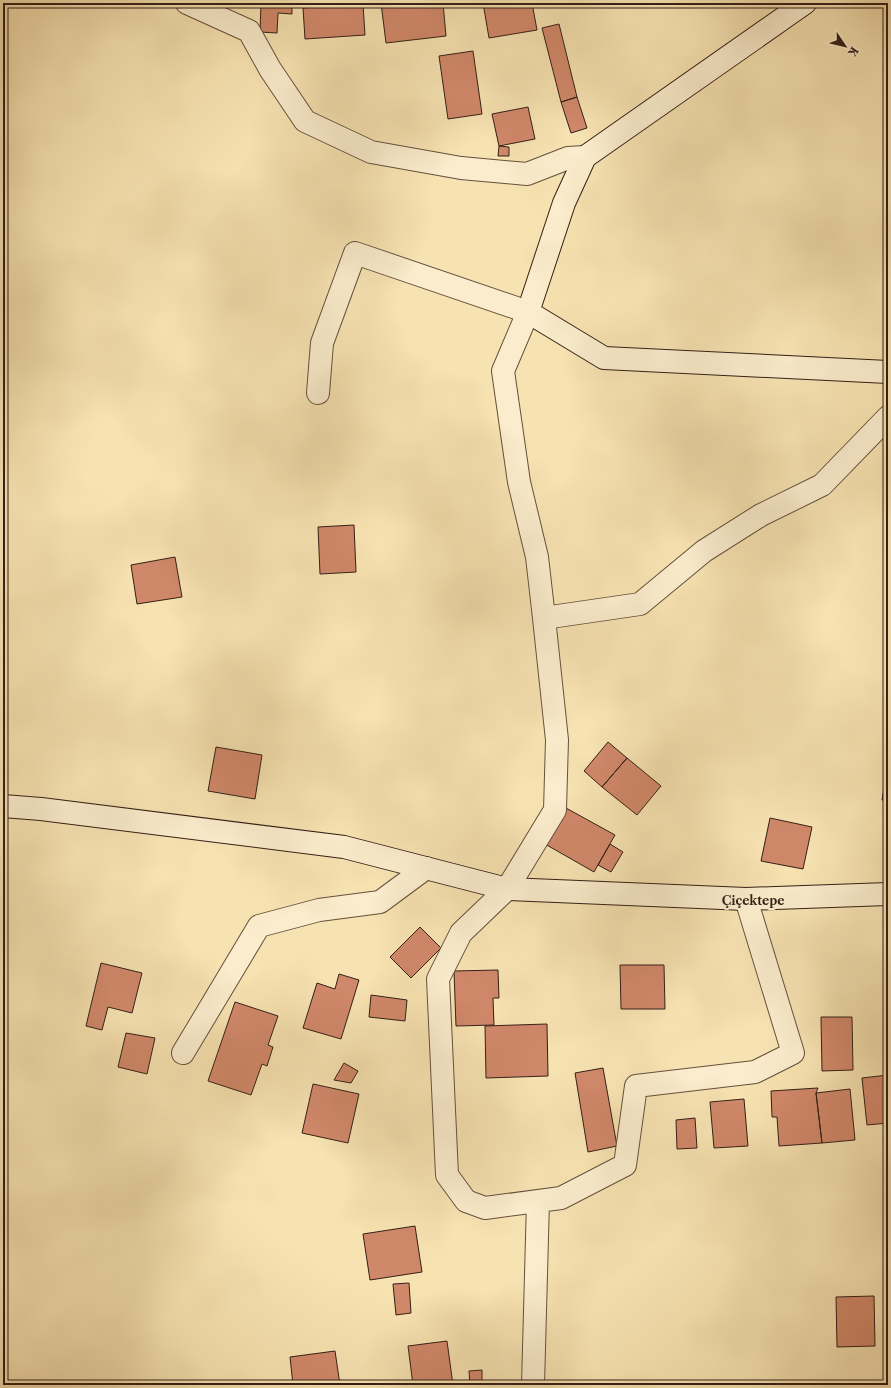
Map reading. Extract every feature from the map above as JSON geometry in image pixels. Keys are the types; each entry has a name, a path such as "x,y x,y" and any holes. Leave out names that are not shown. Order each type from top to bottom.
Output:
{"street":[{"path":"187,3 249,31 270,69 305,121 371,152 461,168 527,174 568,158 585,157"},
{"path":"746,899 793,1053 755,1072 636,1086 624,1165 561,1198 485,1208 466,1201 447,1175 438,979 461,933 508,889 555,810 557,740 537,557 519,482 503,370 528,312 564,203 585,157 805,3"},
{"path":"318,392 322,343 355,253 528,312 604,358 888,372"},
{"path":"544,618 640,604 704,551 761,515 822,485 888,417"},
{"path":"3,806 49,810 344,848 508,889 746,899 888,894"},
{"path":"183,1053 259,926 319,910 380,902 426,868"},
{"path":"533,1385 538,1201"}],"building":[{"path":"261,3 292,3 292,14 278,13 277,33 260,32"},
{"path":"329,3 364,3 363,4"},
{"path":"381,3 443,3 446,36 386,43"},
{"path":"483,3 532,3 537,30 489,38"},
{"path":"363,4 365,35 305,39 303,8"},
{"path":"559,24 577,97 561,102 542,28"},
{"path":"473,51 482,114 448,119 439,56"},
{"path":"577,97 587,128 571,133 561,102"},
{"path":"528,107 535,139 499,146 492,114"},
{"path":"499,146 509,147 509,156 498,156"},
{"path":"354,525 356,572 320,574 318,527"},
{"path":"175,557 182,597 137,604 131,565"},
{"path":"608,742 627,758 602,787 584,771"},
{"path":"216,747 262,755 255,799 208,791"},
{"path":"627,758 661,786 637,815 602,787"},
{"path":"888,760 888,801 882,800"},
{"path":"566,808 615,835 594,872 545,844"},
{"path":"770,818 812,827 803,869 761,861"},
{"path":"610,844 623,852 611,872 598,865"},
{"path":"420,927 441,948 411,978 390,957"},
{"path":"101,963 142,973 132,1013 108,1007 102,1030 86,1026"},
{"path":"620,965 664,965 665,1009 621,1009"},
{"path":"498,970 499,998 493,998 494,1025 456,1026 454,971"},
{"path":"339,974 359,980 341,1039 303,1028 317,983 335,989"},
{"path":"371,995 407,1000 405,1021 369,1017"},
{"path":"235,1002 278,1016 268,1045 273,1047 267,1066 262,1064 251,1095 208,1081"},
{"path":"821,1017 852,1017 853,1070 822,1071"},
{"path":"547,1024 548,1076 486,1078 485,1026"},
{"path":"126,1033 155,1038 147,1074 118,1067"},
{"path":"344,1063 358,1071 351,1083 334,1080"},
{"path":"603,1068 617,1146 588,1152 575,1073"},
{"path":"888,1075 888,1123 867,1125 862,1078"},
{"path":"313,1084 359,1094 348,1143 302,1133"},
{"path":"818,1088 816,1093 822,1143 779,1146 777,1117 772,1117 771,1091"},
{"path":"850,1089 855,1140 822,1143 816,1093"},
{"path":"744,1099 748,1146 714,1148 710,1102"},
{"path":"695,1118 697,1148 677,1149 676,1120"},
{"path":"415,1226 422,1272 370,1280 363,1234"},
{"path":"409,1283 411,1313 396,1315 393,1284"},
{"path":"874,1296 875,1346 837,1347 836,1297"},
{"path":"447,1341 453,1385 413,1385 408,1346"},
{"path":"335,1351 340,1385 293,1385 290,1357"},
{"path":"482,1370 482,1384 470,1385 469,1371"}],"district":[{"name":"Çiçektepe","path":"753,900"}]}
